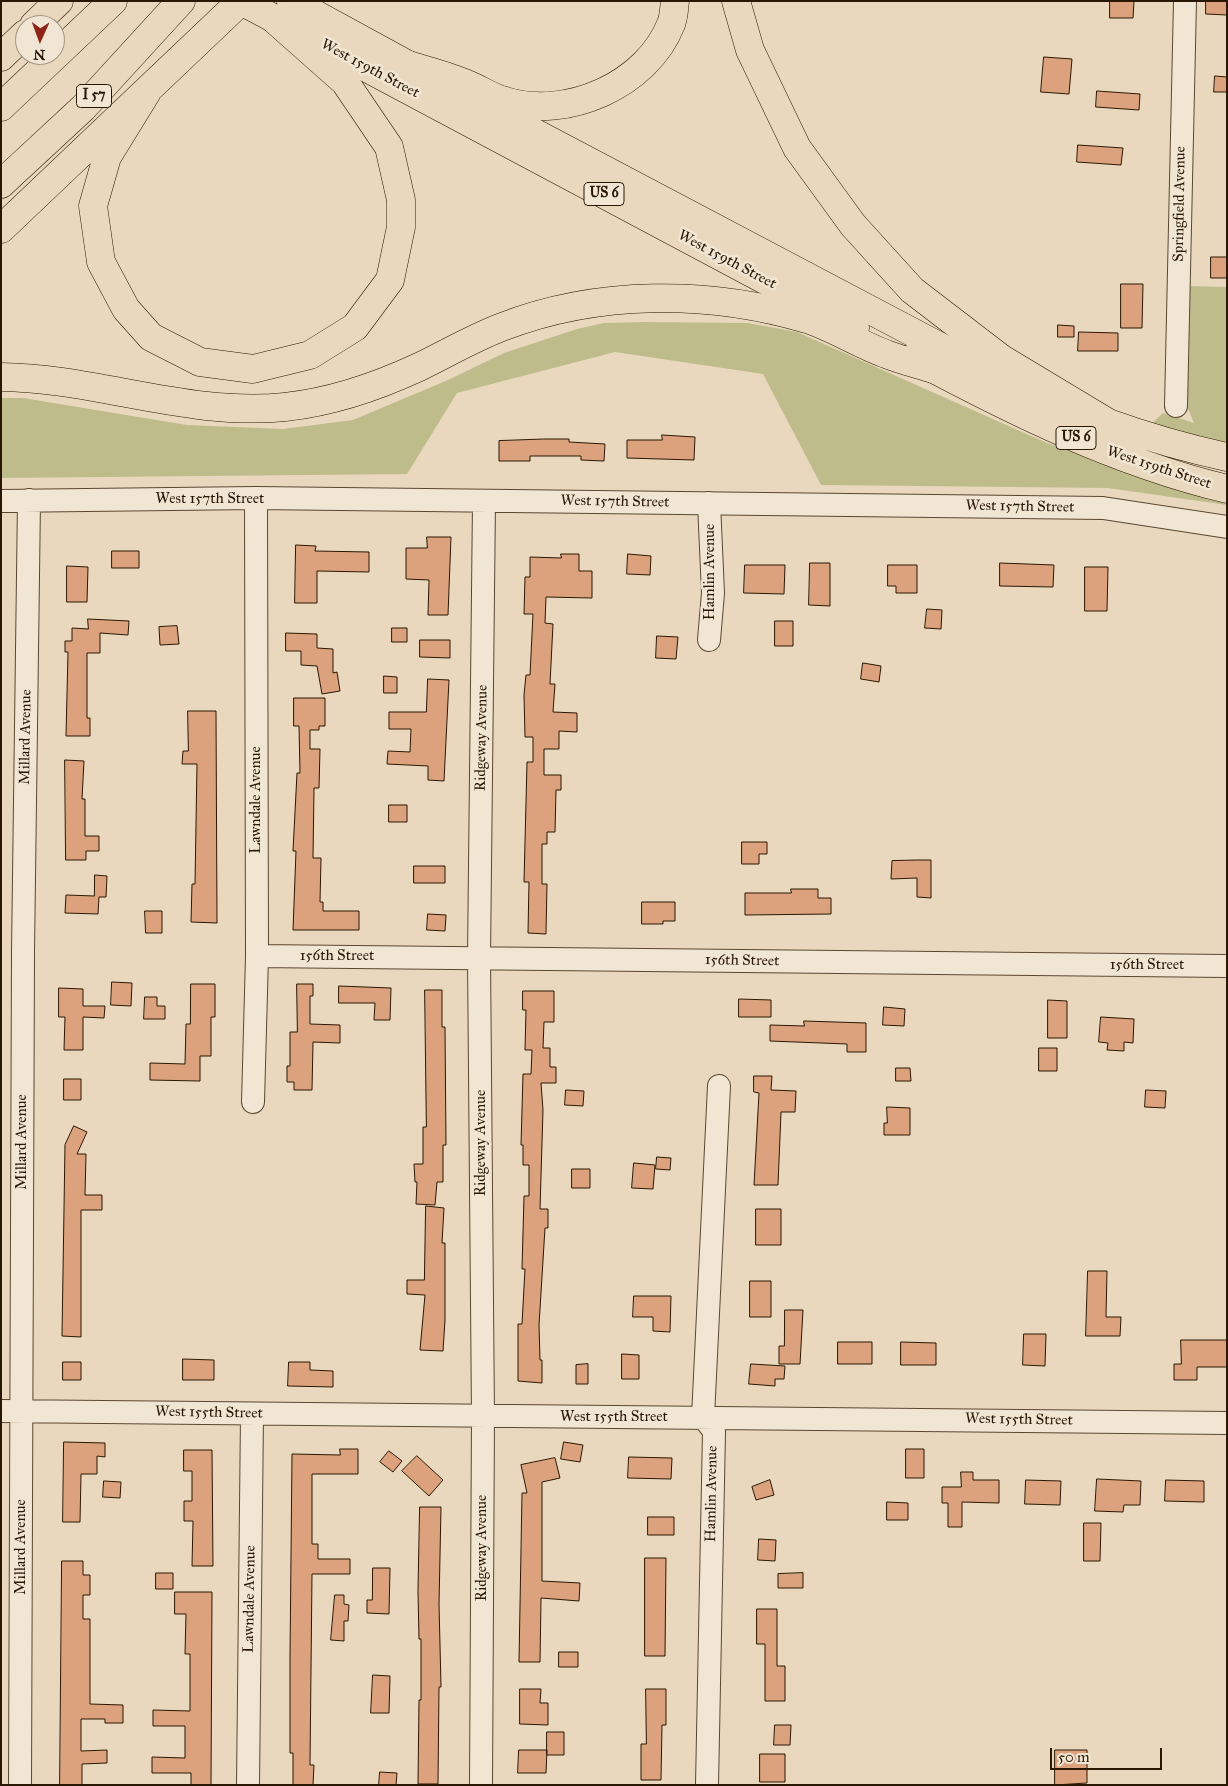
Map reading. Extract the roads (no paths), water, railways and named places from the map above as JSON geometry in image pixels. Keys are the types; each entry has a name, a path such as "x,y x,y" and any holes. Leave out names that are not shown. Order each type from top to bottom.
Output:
{"main road":[{"path":"1,107 113,1"},
{"name":"I 57","path":"1,184 83,108 181,1"},
{"path":"409,65 465,83 505,101 552,106 574,102 612,88 644,64 672,24 675,1"},
{"path":"736,1 750,50 797,148 853,225 912,290 1002,360 1110,424"},
{"path":"1,229 147,92 261,7 345,82 389,146 401,200 401,227 390,280 355,327 310,355 253,369 200,362 151,337 126,309 101,262 93,206 108,157 147,92"},
{"name":"West 159th Street","path":"261,7 409,65 984,370 1037,396 1110,424 1227,457"},
{"name":"West 159th Street","path":"261,7 933,369 1032,420 1114,455 1227,489"},
{"path":"1,46 15,36"},
{"path":"1,57 15,43"},
{"path":"1,377 60,382 209,406 284,407 316,402 368,388 501,327 537,315 582,304 678,297 760,308 808,320 886,354 933,369"}],"street":[{"name":"Springfield Avenue","path":"1176,406 1184,1"},
{"name":"West 157th Street","path":"1,500 256,498 1103,508 1227,528"},
{"name":"Lawndale Avenue","path":"252,1102 257,956 256,498"},
{"name":"Millard Avenue","path":"20,1785 11,1412 23,962 30,500"},
{"name":"Ridgeway Avenue","path":"481,1785 483,1417 479,957 484,501"},
{"name":"Hamlin Avenue","path":"709,503 713,593 709,640"},
{"name":"156th Street","path":"257,956 1227,966"},
{"name":"Hamlin Avenue","path":"707,1785 714,1431 704,1417 719,1086"},
{"name":"West 155th Street","path":"11,1412 1227,1423"},
{"name":"Lawndale Avenue","path":"248,1785 252,1414"}]}
